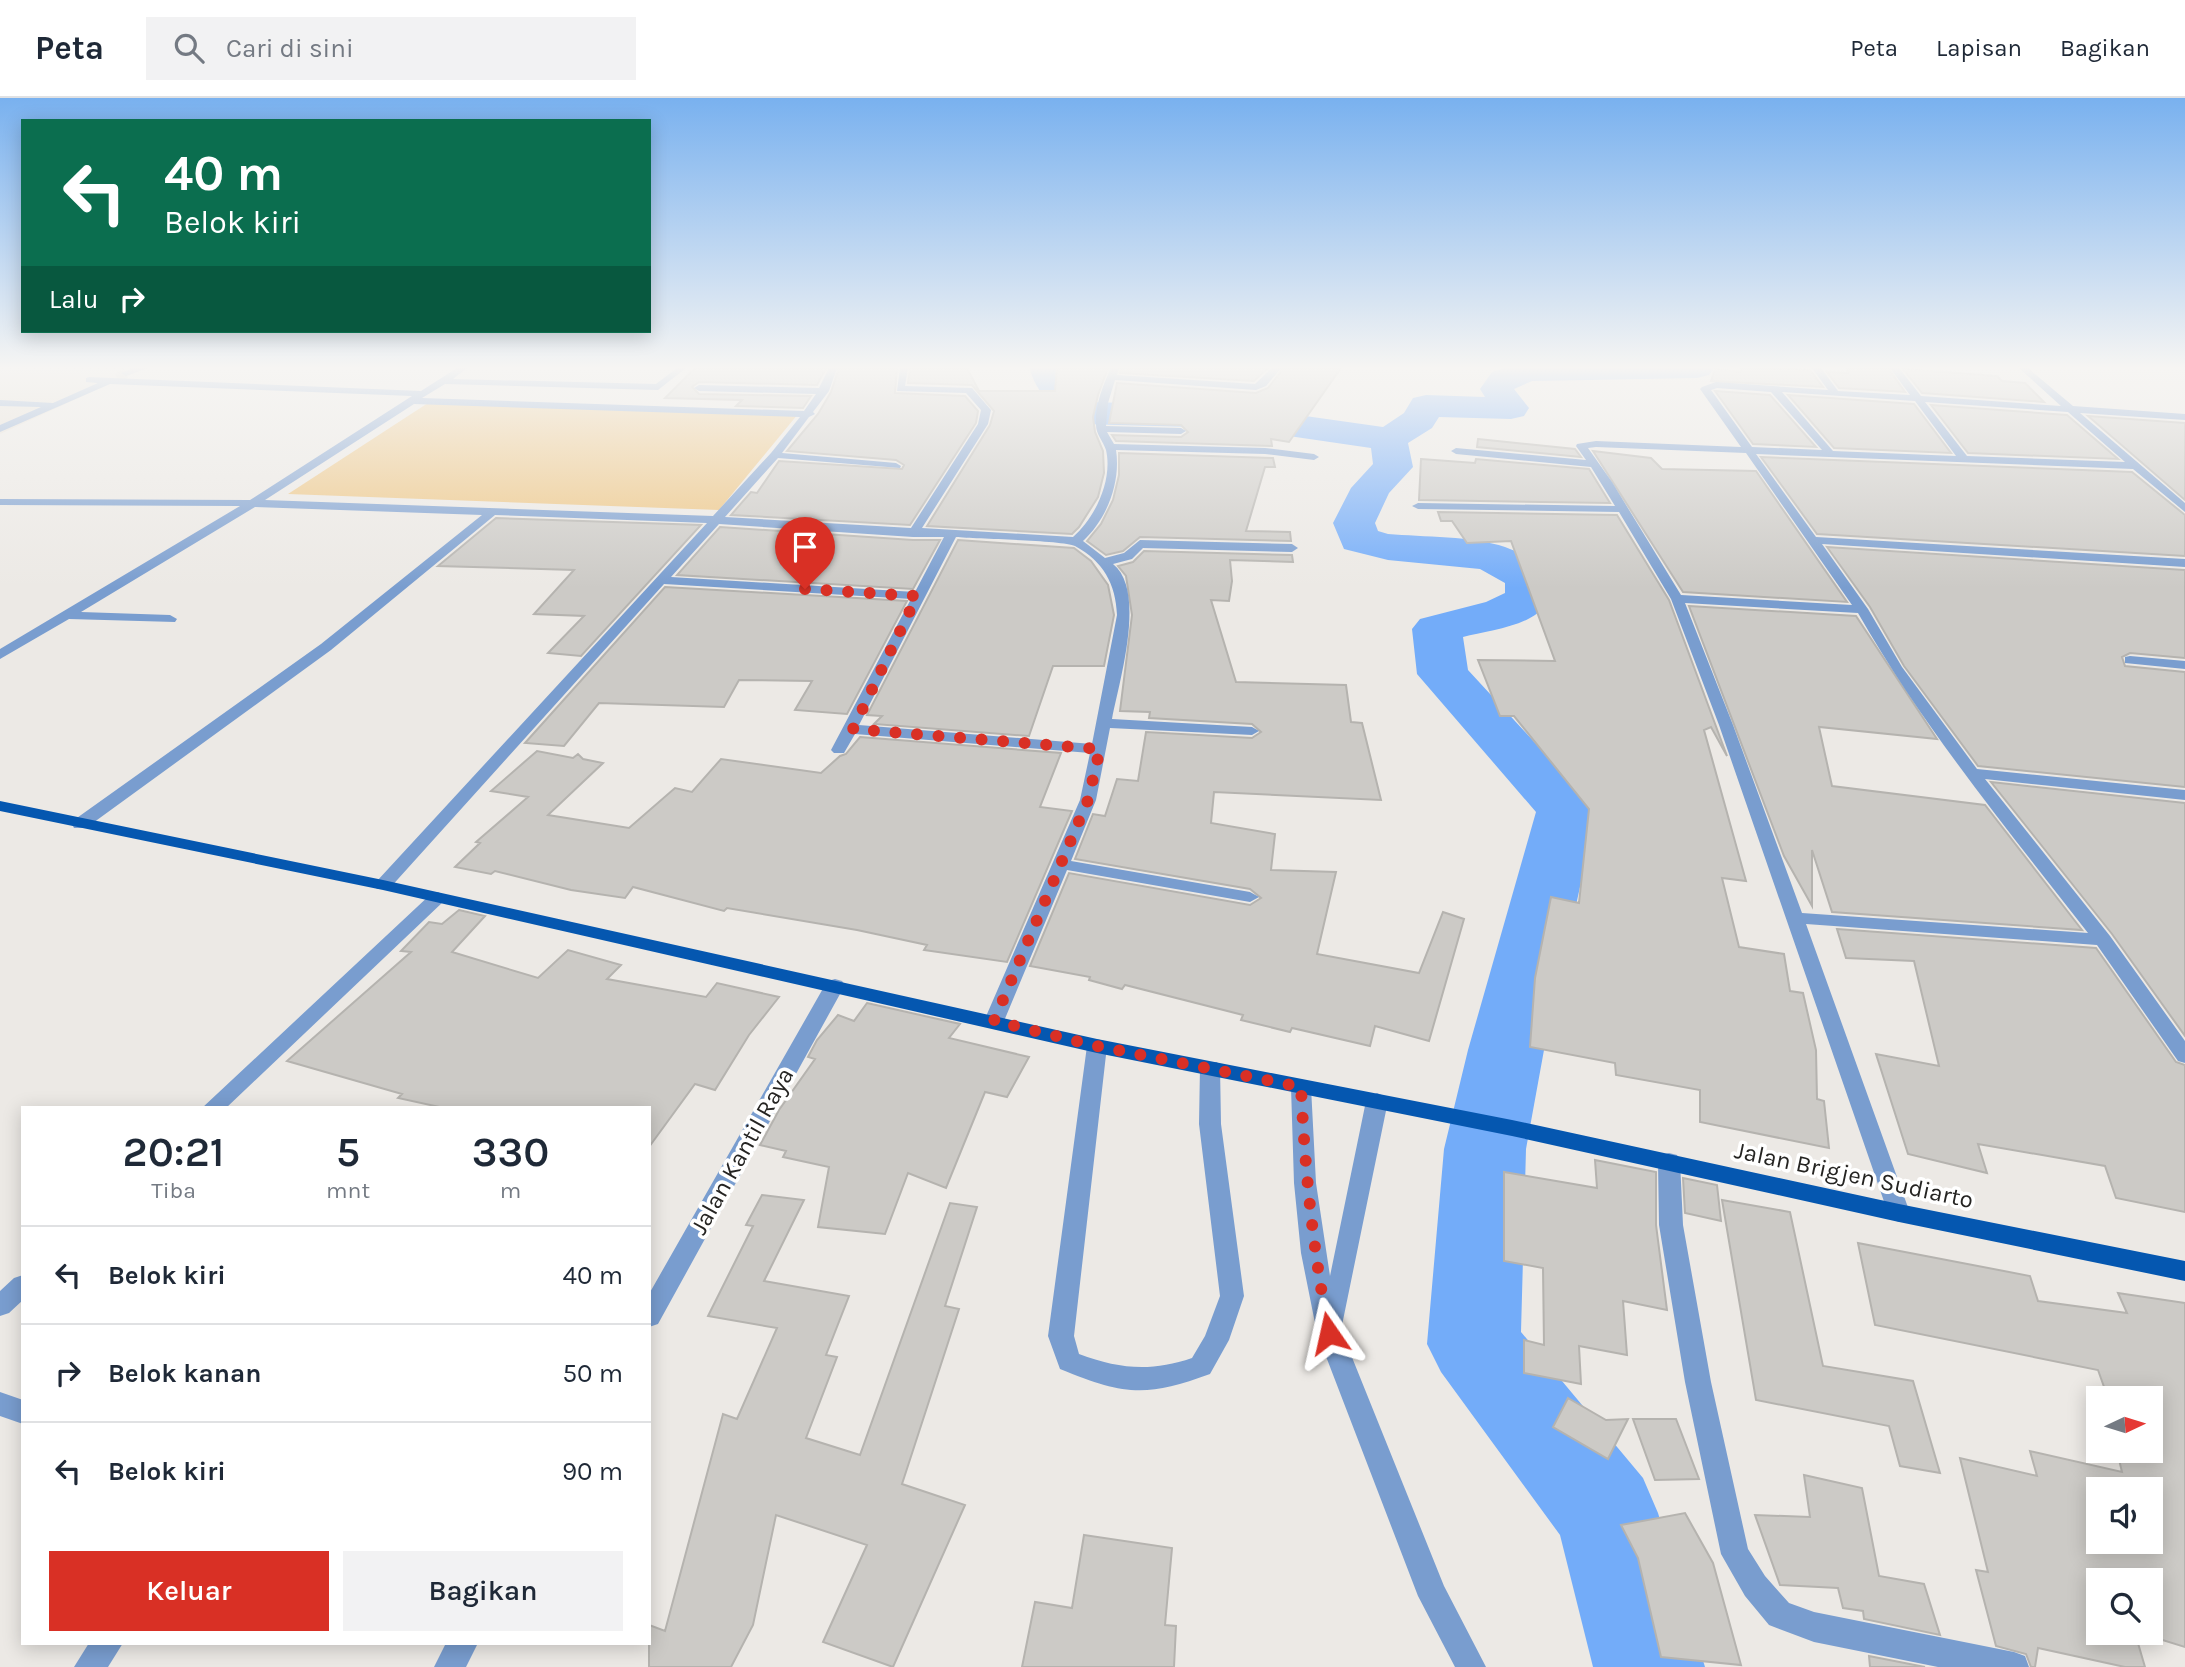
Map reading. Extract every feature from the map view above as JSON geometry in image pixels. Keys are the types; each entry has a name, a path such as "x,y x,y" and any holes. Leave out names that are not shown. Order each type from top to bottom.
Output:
{"main road":[{"name":"Jalan Brigjen Sudiarto","path":"0,806 438,897 1097,1046 1512,1128 1899,1213 2185,1271"}],"street":[{"path":"0,655 350,441"},
{"path":"383,885 787,441"},
{"path":"913,533 972,441"},
{"path":"1076,541 1091,527 1103,505 1111,471 1107,441"},
{"path":"1744,441 1862,608 1896,668 1972,773 2103,940 2185,1056"},
{"path":"1820,441 1830,453"},
{"path":"1950,441 1964,459"},
{"path":"2107,441 2185,509"},
{"path":"1899,1213 1726,725 1677,599 1607,481 1582,451 1581,446 1585,444 2136,466"},
{"path":"1110,447 1265,451 1314,457"},
{"path":"1456,451 1592,464"},
{"path":"775,455 896,466"},
{"path":"0,502 251,504 717,520 1076,541 1113,570 1124,595 1124,615 1088,800 994,1021"},
{"path":"1418,506 1622,509"},
{"path":"80,824 326,648 489,514"},
{"path":"839,750 853,729 917,596 951,534"},
{"path":"1812,540 2185,563"},
{"path":"1105,562 1128,556 1140,544 1292,548"},
{"path":"660,580 917,596"},
{"path":"1677,599 1862,608"},
{"path":"67,615 170,619"},
{"path":"2130,660 2185,665"},
{"path":"1103,723 1252,731"},
{"path":"853,729 1100,749"},
{"path":"1972,773 2185,795"},
{"path":"1061,864 1250,897"},
{"path":"214,1106 438,897"},
{"path":"1795,918 2103,940"},
{"name":"Jalan Kantil Raya","path":"651,1313 835,985"},
{"path":"1097,1046 1061,1336 1069,1361 1112,1379 1161,1381 1201,1366 1216,1340 1232,1296 1210,1124 1210,1067"},
{"path":"1301,1087 1305,1182 1313,1253 1329,1333 1433,1596 1471,1667"},
{"path":"1329,1333 1377,1101"},
{"path":"1670,1161 1671,1225 1698,1382 1735,1554 1755,1587 1779,1615 1814,1628 2014,1667"},
{"path":"0,1306 21,1287"},
{"path":"0,1404 21,1411"},
{"path":"89,1667 106,1645"},
{"path":"449,1667 462,1645"}],"shaded area":[{"path":"369,441 776,441 719,510 288,494"}],"building":[{"path":"795,441 964,441 910,525 731,515 751,492 757,493 779,461 902,469 904,465 896,460 787,451"},
{"path":"980,441 1099,441 1103,451 1104,473 1098,497 1072,534 927,526"},
{"path":"1123,441 1271,441 1272,446"},
{"path":"1478,441 1500,441 1575,449 1581,457 1477,447"},
{"path":"1751,441 1811,441 1816,447 1753,444"},
{"path":"1828,441 1942,441 1951,453 1834,448"},
{"path":"1959,441 2097,441 2118,459 1968,453"},
{"path":"2117,441 2185,441 2185,500"},
{"path":"1593,451 1651,458 1662,469 1756,471 1847,602 1683,592"},
{"path":"1119,453 1273,458 1275,467 1265,467 1246,531 1290,532 1291,541 1140,537 1123,551 1106,555 1087,541 1101,524 1113,500 1119,475"},
{"path":"1761,457 2132,472 2185,515 2185,556 1817,534"},
{"path":"1421,459 1475,463 1476,459 1589,469 1610,503 1419,500"},
{"path":"1438,512 1617,515 1669,600 1727,756 1711,727 1704,730 1746,881 1722,878 1739,947 1784,954 1790,991 1803,993 1816,1050 1817,1099 1824,1101 1829,1148 1700,1122 1700,1090 1616,1075 1615,1063 1530,1047 1535,978 1551,897 1579,903 1589,809 1514,716 1500,716 1478,660 1555,661 1511,541 1467,543 1452,521 1441,521"},
{"path":"496,518 701,525 581,656 548,653 584,616 534,614 574,570 438,566"},
{"path":"720,527 940,540 913,589 677,575"},
{"path":"958,540 1074,548 1091,561 1108,585 1114,615 1104,666 1053,666 1029,736 874,724 882,716 867,715"},
{"path":"1827,547 2185,570 2185,658 2130,653 2122,657 2125,666 2185,672 2185,787 1978,766 1904,666 1870,607"},
{"path":"1144,551 1292,555 1293,562 1230,560 1232,581 1229,601 1211,600 1236,682 1346,685 1351,722 1362,723 1381,800 1214,792 1211,823 1275,834 1271,870 1336,872 1317,954 1419,973 1443,912 1464,919 1429,1041 1375,1026 1370,1046 1292,1028 1290,1032 1241,1020 1243,1015 1125,985 1122,989 1089,980 1090,977 1030,966 1069,873 1250,905 1261,898 1250,889 1075,859 1093,814 1105,816 1117,779 1138,781 1146,732 1252,738 1261,732 1252,724 1149,718 1150,712 1120,711 1132,615 1126,576 1118,566 1133,562"},
{"path":"665,587 907,601 847,714 795,710 812,681 739,680 724,707 599,703 564,746 525,743"},
{"path":"1689,606 1856,616 1937,739 1819,727 1832,786 1985,805 2082,930 1832,912 1812,850 1812,906 1784,856"},
{"path":"860,737 1061,753 1040,807 1072,811 1007,962 924,950 927,945 857,930 727,908 724,911 633,887 625,898 571,890 495,871 491,874 455,867 480,843 476,842 528,797 491,791 537,751 573,758 578,754 583,759 603,763 548,815 629,828 675,788 692,792 721,759 821,773 846,754"},
{"path":"1991,782 2185,803 2185,1036 2112,934"},
{"path":"459,910 485,916 452,952 538,978 568,950 621,965 607,979 706,997 717,983 779,997 749,1035 715,1090 695,1084 651,1144 651,1106 435,1106 398,1098 402,1094 287,1061 411,952 401,951 429,922 442,924"},
{"path":"1837,929 2096,948 2176,1062 2185,1065 2185,1212 2116,1198 2105,1166 1978,1144 1987,1173 1908,1154 1876,1054 1939,1066 1914,961 1846,958"},
{"path":"867,1003 960,1024 949,1038 1029,1057 1007,1097 985,1092 946,1188 908,1173 885,1234 818,1227 829,1167 783,1157 786,1151 760,1145 779,1110 815,1059 808,1057 817,1040 838,1015 854,1021"},
{"path":"1595,1160 1656,1172 1656,1225 1667,1310 1623,1301 1627,1355 1579,1346 1581,1384 1524,1373 1524,1340 1544,1345 1543,1268 1504,1261 1504,1172 1597,1188"},
{"path":"1683,1178 1717,1185 1721,1221 1685,1213"},
{"path":"762,1195 804,1200 764,1281 849,1296 826,1355 837,1357 806,1438 860,1455 950,1203 977,1207 945,1306 959,1309 902,1484 965,1505 893,1667 823,1642 867,1545 776,1515 753,1625 731,1667 649,1667 651,1626 665,1631 723,1414 737,1419 777,1328 708,1316 753,1226 746,1225"},
{"path":"1722,1200 1790,1212 1823,1366 1913,1381 1940,1473 1900,1466 1889,1426 1756,1400"},
{"path":"1858,1243 2030,1276 2038,1301 2127,1313 2118,1293 2185,1303 2185,1647 2163,1640 2163,1568 2086,1568 2086,1645 2139,1645 2145,1667 2125,1667 2038,1648 2035,1667 2031,1667 2026,1654 1996,1646 1976,1570 1988,1572 1960,1458 2037,1476 2030,1451 2122,1472 2120,1463 2163,1463 2163,1386 2104,1386 2098,1370 1875,1325"},
{"path":"1568,1398 1606,1420 1628,1419 1608,1459 1553,1427"},
{"path":"1633,1419 1676,1419 1699,1479 1655,1480"},
{"path":"1804,1475 1862,1488 1879,1576 1924,1584 1940,1635 1864,1619 1863,1611 1843,1608 1838,1588 1780,1585 1755,1515 1810,1517"},
{"path":"1685,1513 1713,1563 1741,1665 1661,1657 1638,1558 1621,1525"},
{"path":"1084,1535 1172,1548 1165,1625 1176,1626 1174,1667 1022,1667 1035,1602 1072,1608"},
{"path":"1869,1656 1925,1667 1870,1667"}],"waterway":[{"path":"1389,441 1393,467 1371,488 1354,523 1359,540 1388,547 1490,557 1528,577 1528,600 1503,612 1437,629 1443,674 1567,810 1506,1050 1485,1149 1474,1344 1606,1513 1649,1667"}],"route":[{"path":"805,589 917,596 853,729 1100,749 1088,800 994,1021 1097,1046 1301,1087 1305,1182 1313,1253 1329,1333"}]}
